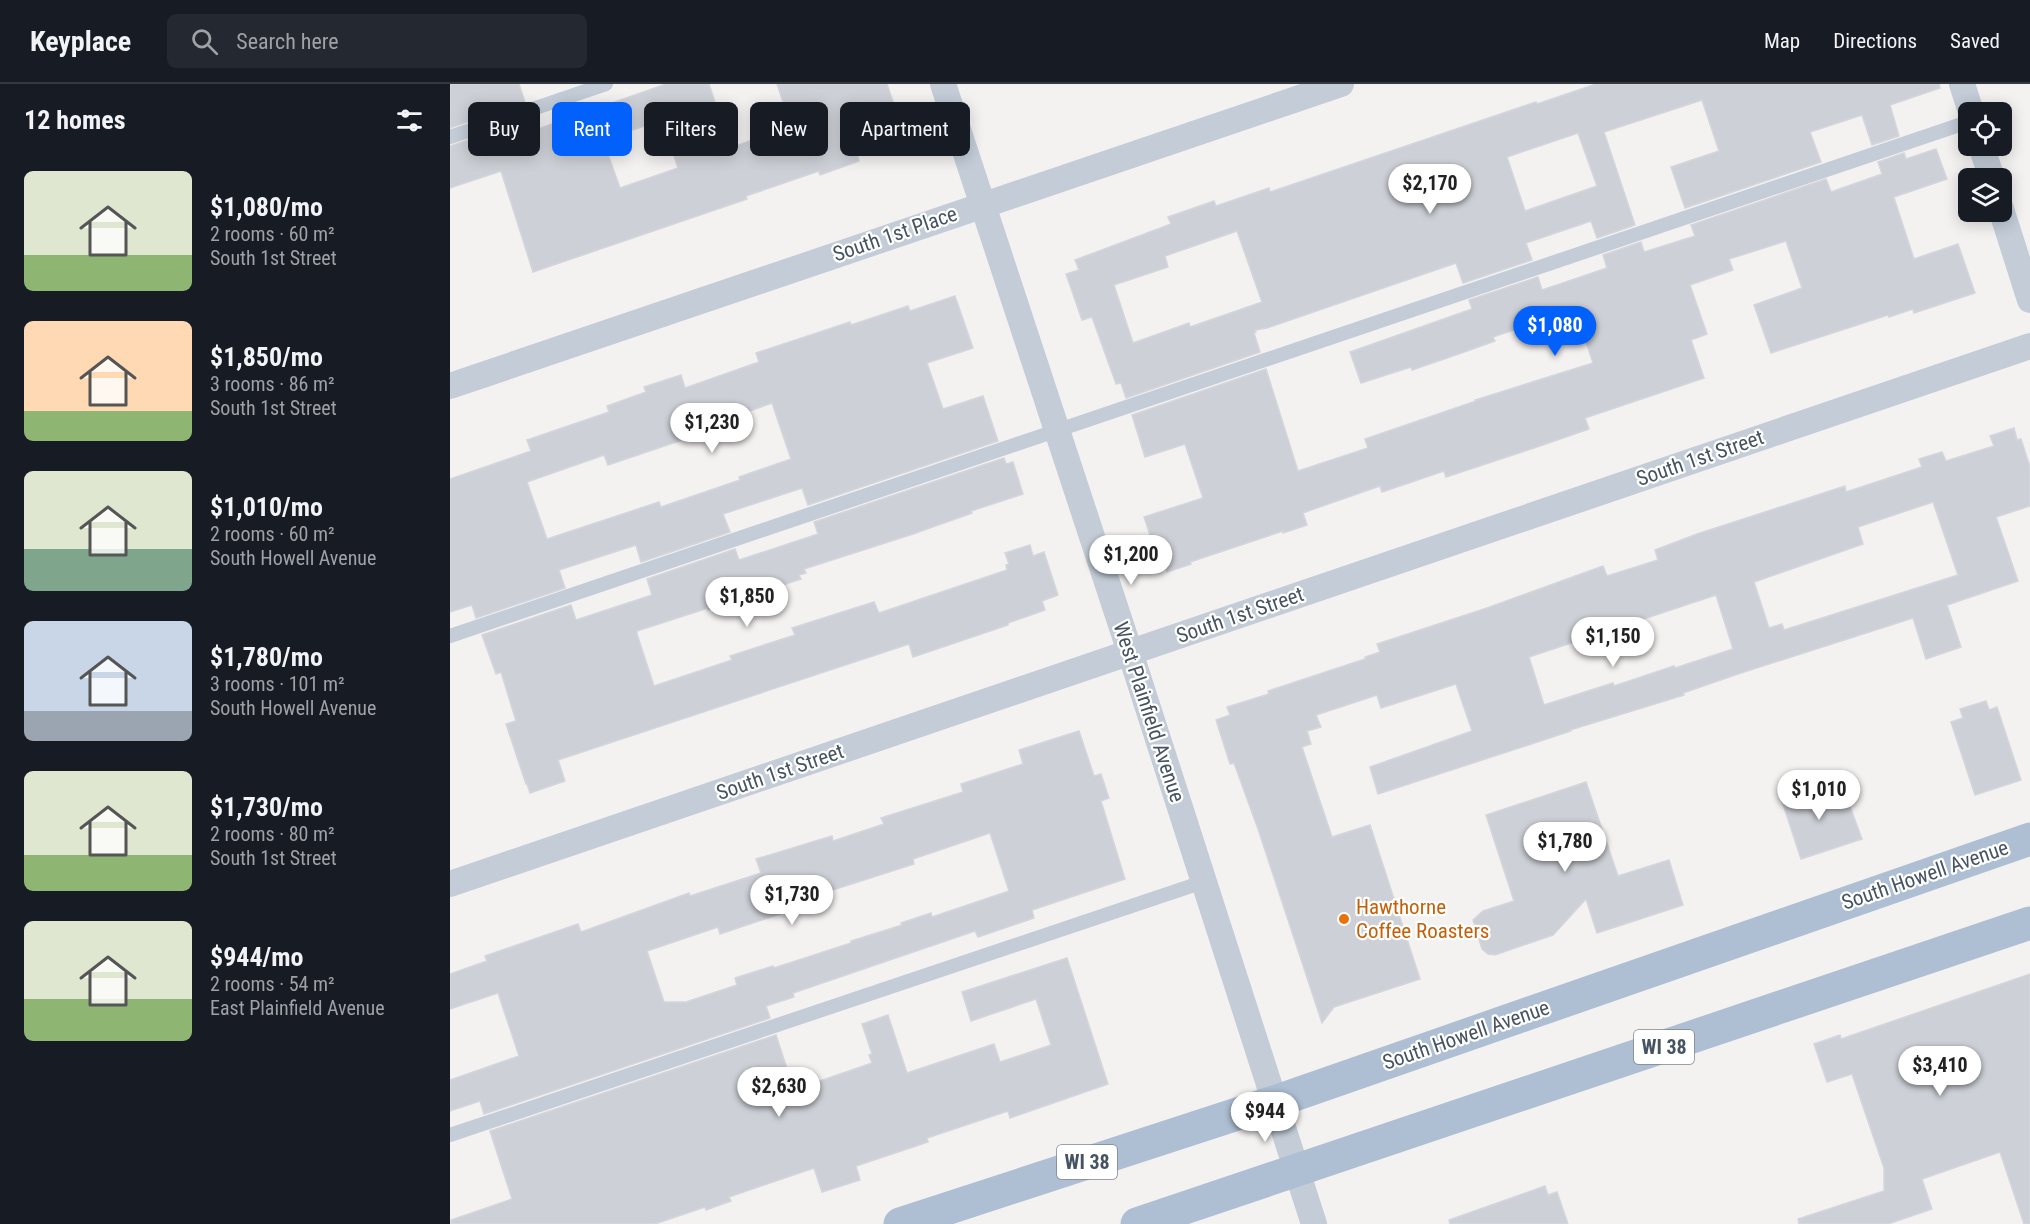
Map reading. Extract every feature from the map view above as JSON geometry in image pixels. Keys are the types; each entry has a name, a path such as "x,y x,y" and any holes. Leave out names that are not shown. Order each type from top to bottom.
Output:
{"main road":[{"name":"South Howell Avenue","path":"900,1224 1274,1102 2030,839"},
{"name":"WI 38","path":"1137,1224 2030,923"}],"street":[{"name":"West Plainfield Avenue","path":"943,84 1130,652 1314,1224"},
{"name":"South 1st Place","path":"450,386 981,204 1341,84"},
{"path":"1962,84 1968,102"},
{"path":"2005,222 2030,300"},
{"name":"South 1st Street","path":"450,884 2030,346"}],"lane":[{"path":"450,137 606,84"},
{"path":"450,636 1958,125"},
{"path":"450,1135 1203,882"}],"building":[{"path":"450,84 519,84 525,102 468,102 468,122 450,128"},
{"path":"666,84 709,84 715,102 644,102 644,126 632,130 632,102 615,102"},
{"path":"777,84 887,84 893,102 840,102 840,156 858,156 859,161 820,175 819,171 746,196 747,199 533,272 501,171 450,188 450,146 468,140 468,156 540,156 540,128 552,124 552,156 609,156 620,188 678,168 674,156 738,156 738,145 750,141 750,156 828,156 828,102 783,102"},
{"path":"1596,84 1939,84 1940,88 1890,105 1899,136 1872,145 1862,115 1810,132 1821,162 1685,208 1671,167 1719,151 1702,100 1604,132 1635,225 1597,238 1591,221 1526,243 1532,260 1463,283 1456,263 1267,328 1255,330 1260,352 1126,398 1121,383 1116,384 1092,317 1082,320 1066,274 1079,270 1075,260 1171,224 1168,217 1214,201 1216,206 1269,188 1270,192 1536,102 1537,104","holes":["1578,133 1597,186 1525,211 1507,157","1237,231 1262,302 1190,327 1189,323 1133,343 1114,285 1168,267 1165,256"]},
{"path":"1936,149 1947,179 1894,197 1895,201 1914,259 1958,244 1975,293 1914,313 1913,309 1889,317 1888,315 1771,353 1754,305 1802,288 1786,241 1729,259 1733,270 1690,285 1707,334 1691,340 1704,378 1585,418 1589,429 1534,448 1446,477 1444,471 1382,492 1380,486 1311,510 1303,513 1307,525 1190,562 1191,564 1167,572 1163,560 1159,562 1144,517 1203,498 1185,444 1145,457 1132,415 1266,369 1298,471 1368,448 1365,439 1475,400 1593,363 1575,309 1493,337 1495,341 1450,357 1412,370 1411,367 1361,383 1350,352 1472,309 1469,300 1538,277 1542,290 1607,268 1603,255 1641,242 1644,252 1695,236 1691,225 1826,179 1831,192 1882,174 1878,162 1904,153 1906,159"},
{"path":"955,296 973,348 927,363 943,409 983,396 998,441 808,505 802,488 723,514 730,532 641,562 636,545 559,570 565,588 476,618 472,605 450,612 450,479 531,451 527,440 609,412 607,406 646,392 644,387 681,375 685,388 759,362 756,353 850,322 851,325 908,306 910,311","holes":["772,403 791,459 739,477 740,480 661,507 659,502 547,539 527,482 604,455 608,465 700,434 699,429"]},
{"path":"2014,428 2017,440 2021,439 2030,467 2030,506 1996,517 2018,581 1947,605 1961,647 1926,659 1913,618 1378,794 1370,767 1472,731 1456,684 1381,708 1377,695 1316,715 1321,727 1307,731 1311,744 1302,747 1332,837 1370,825 1420,979 1334,1007 1322,1023 1258,829 1234,763 1230,764 1216,720 1230,715 1227,707 1365,659 1365,657 1380,652 1377,644 1487,608 1603,566 1607,576 1658,560 1655,550 1697,534 1845,486 1846,492 1922,467 1919,459 1942,452 1946,461 1994,446 1990,436","holes":["1933,502 1958,575 1784,630 1782,624 1769,628 1754,582 1863,544 1858,527","1716,595 1733,649 1544,705 1529,657"]},
{"path":"1004,458 1006,464 1013,462 1023,494 913,534 804,569 806,573 799,575 801,579 637,631 637,634 654,686 732,660 730,656 795,635 792,628 874,602 879,613 1007,570 1006,565 1009,564 1005,553 1030,545 1033,556 1044,552 1058,595 1042,601 1045,610 913,657 909,644 558,760 565,781 530,793 506,724 516,721 501,672 496,674 482,635 571,605 576,620 652,595 647,579 735,549 739,560 818,534 814,522"},
{"path":"1986,701 1989,710 1997,707 2021,780 1975,795 1951,722 1963,718 1960,709"},
{"path":"1079,731 1094,776 1101,774 1109,798 1101,801 1125,879 1032,910 1034,918 978,937 975,931 793,993 794,997 766,1006 770,1018 484,1114 480,1101 450,1111 450,1080 519,1056 498,993 450,1009 450,974 487,961 485,956 578,924 581,932 689,893 690,896 761,873 756,859 832,836 833,841 884,824 881,818 963,792 961,784 1023,764 1019,750","holes":["990,833 1009,891 932,917 931,913 851,941 851,943 735,978 737,985 686,1002 664,1002 647,951 718,927 720,934 813,903 811,897 914,864 913,859"]},
{"path":"1586,782 1618,876 1669,860 1683,905 1597,933 1586,899 1553,935 1495,955 1488,954 1482,949 1473,920 1483,911 1514,901 1486,815"},
{"path":"1805,784 1811,800 1838,791 1843,806 1849,804 1862,839 1801,859 1779,792"},
{"path":"1067,958 1108,1084 1010,1118 1008,1111 927,1138 928,1142 856,1166 860,1180 822,1192 814,1168 729,1197 731,1201 706,1210 705,1207 655,1224 451,1224 451,1220 512,1199 490,1131 776,1035 791,1081 814,1073 817,1082 872,1063 869,1055 872,1054 862,1024 888,1015 907,1073 994,1044 1000,1062 1051,1045 1036,999 971,1021 962,992"},
{"path":"2030,974 2030,1224 2024,1224 2000,1152 1922,1179 1932,1209 1888,1224 1799,1224 1798,1219 1884,1191 1884,1168 1852,1074 1827,1082 1814,1044 1840,1035 1841,1039"},
{"path":"1545,1186 1548,1195 1557,1192 1568,1224 1450,1224 1449,1220"}],"place":[{"name":"Hawthorne Coffee Roasters","path":"1344,919"}]}
